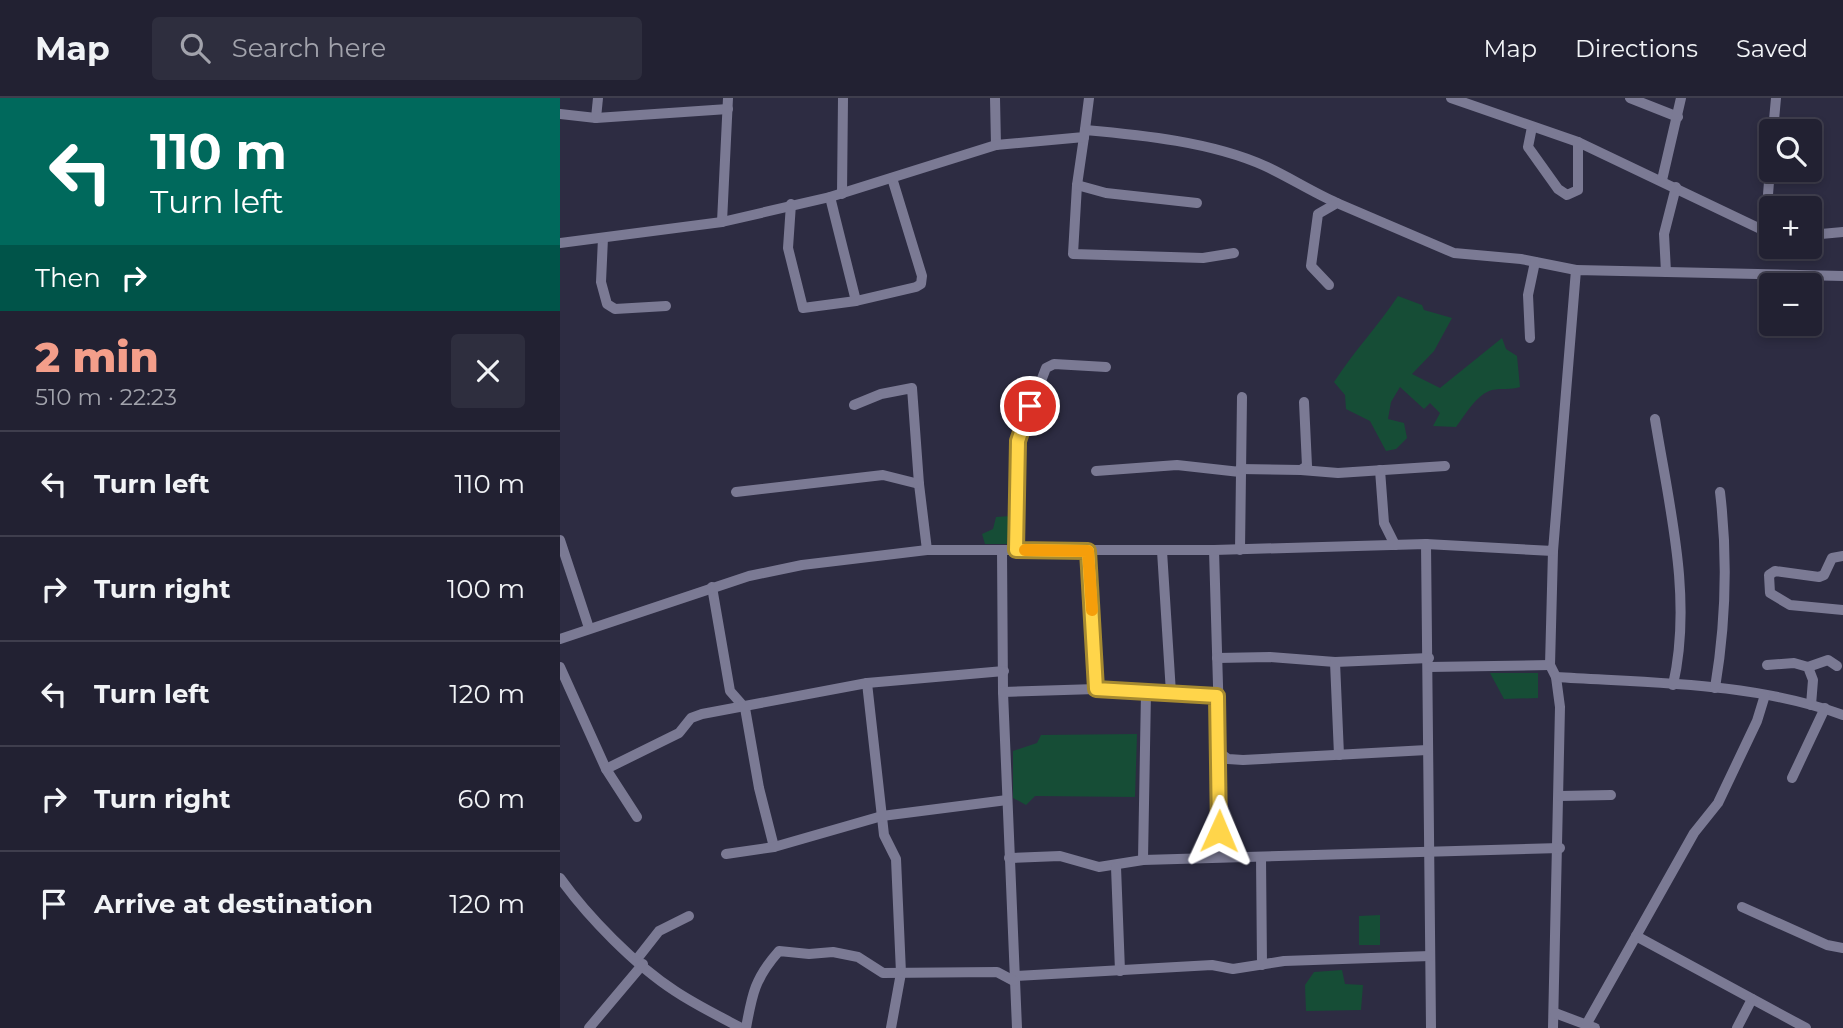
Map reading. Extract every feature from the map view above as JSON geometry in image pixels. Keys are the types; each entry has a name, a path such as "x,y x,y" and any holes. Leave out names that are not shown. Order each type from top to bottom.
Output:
{"street":[{"path":"596,118 598,98"},
{"path":"844,98 836,195 856,301"},
{"path":"995,98 996,145"},
{"path":"1090,98 1077,185 1072,249 1076,256 1203,258 1234,253"},
{"path":"1451,98 1578,142 1662,180 1759,229"},
{"path":"1630,98 1678,117"},
{"path":"1662,180 1681,98"},
{"path":"1774,119 1776,98"},
{"path":"560,114 596,118 728,104 722,222"},
{"path":"1532,127 1528,147 1558,189 1567,195 1578,190 1580,183 1578,142"},
{"path":"560,243 722,222 836,195 996,145 1085,133 1162,139 1241,158 1454,253 1535,262 1576,270 1843,276"},
{"path":"791,204 788,248 800,304 808,310 916,287 922,280 892,178"},
{"path":"1077,185 1106,193 1198,202"},
{"path":"1666,272 1664,234 1676,187"},
{"path":"1329,285 1311,266 1312,242 1318,214 1337,203"},
{"path":"1822,234 1843,232"},
{"path":"603,238 601,282 607,304 615,309 666,306"},
{"path":"1530,338 1528,295 1535,262"},
{"path":"1553,1028 1560,848 1560,707 1556,677 1550,665 1553,551 1576,270"},
{"path":"1016,550 1018,441 1046,368 1054,364 1106,367"},
{"path":"853,405 874,396 912,388 927,550"},
{"path":"1240,550 1242,397"},
{"path":"1301,470 1307,466 1308,459 1304,402"},
{"path":"1655,419 1676,552 1682,636 1673,685"},
{"path":"1096,471 1177,465 1212,471 1301,470 1338,474 1445,466"},
{"path":"1380,470 1384,523 1395,545"},
{"path":"736,492 883,475 919,484"},
{"path":"1715,688 1726,614 1724,526 1720,492"},
{"path":"560,540 589,628"},
{"path":"560,639 712,587 803,565 927,550 1162,551 1426,544 1553,551"},
{"path":"1426,544 1431,1028"},
{"path":"1002,550 1003,692 1017,1028"},
{"path":"1214,550 1220,753 1219,857"},
{"path":"1088,551 1096,689"},
{"path":"1162,551 1171,693"},
{"path":"1843,556 1832,558 1824,575 1819,577 1775,571 1769,575 1768,581 1770,593 1790,605 1843,610"},
{"path":"712,587 730,691 745,708 759,788 775,847"},
{"path":"1217,658 1270,657 1335,662 1550,665"},
{"path":"1767,665 1794,663 1808,667 1828,660 1837,666"},
{"path":"1335,662 1339,755"},
{"path":"560,667 606,769 637,817"},
{"path":"1808,667 1814,680 1811,705"},
{"path":"606,769 679,733 691,718 867,683 1004,671"},
{"path":"1556,677 1715,688 1765,695 1825,708 1843,715"},
{"path":"867,683 884,835 896,859 901,973 891,1028"},
{"path":"1003,692 1096,689 1217,696"},
{"path":"1143,860 1146,692"},
{"path":"1555,1013 1590,1027 1636,936 1694,833 1718,803 1757,722 1765,695"},
{"path":"1792,778 1825,708"},
{"path":"1220,753 1228,759 1243,761 1427,750"},
{"path":"1560,796 1611,795"},
{"path":"726,854 775,847 882,816 1007,800"},
{"path":"1009,858 1060,856 1088,867 1116,867 1143,860 1429,854 1560,848"},
{"path":"1261,857 1262,965"},
{"path":"1116,867 1121,971"},
{"path":"560,878 604,928 640,962 675,991 741,1028"},
{"path":"1742,907 1826,945 1843,948"},
{"path":"589,1028 640,962 659,932 690,916"},
{"path":"1636,936 1806,1028"},
{"path":"746,1028 748,1003 767,963 779,951 809,954 833,952 858,957 877,971 997,972 1014,979 1212,965 1233,969 1284,961 1430,956"},
{"path":"997,972 1014,957"},
{"path":"1737,1028 1752,999"}],"green space":[{"path":"1398,296 1422,305 1424,310 1452,318 1434,351 1412,374 1440,388 1502,338 1506,349 1517,356 1520,387 1487,392 1456,427 1433,426 1440,413 1430,403 1424,409 1400,387 1391,402 1388,419 1404,423 1407,438 1396,449 1386,451 1370,421 1346,409 1345,395 1334,382"},
{"path":"1010,516 1007,544 985,544 982,534 993,529 996,517"},
{"path":"1490,673 1538,673 1538,698 1504,699"},
{"path":"1137,734 1135,797 1035,796 1026,805 1013,798 1013,751 1037,743 1041,735"},
{"path":"1380,915 1380,945 1359,945 1359,916"},
{"path":"1342,970 1345,984 1363,985 1361,1010 1306,1011 1305,985 1314,972"}],"slow traffic":[{"path":"1025,550 1088,551 1092,610"}],"route":[{"path":"1030,406 1018,441 1016,550 1088,551 1096,689 1217,696 1220,753 1219,831"}]}
